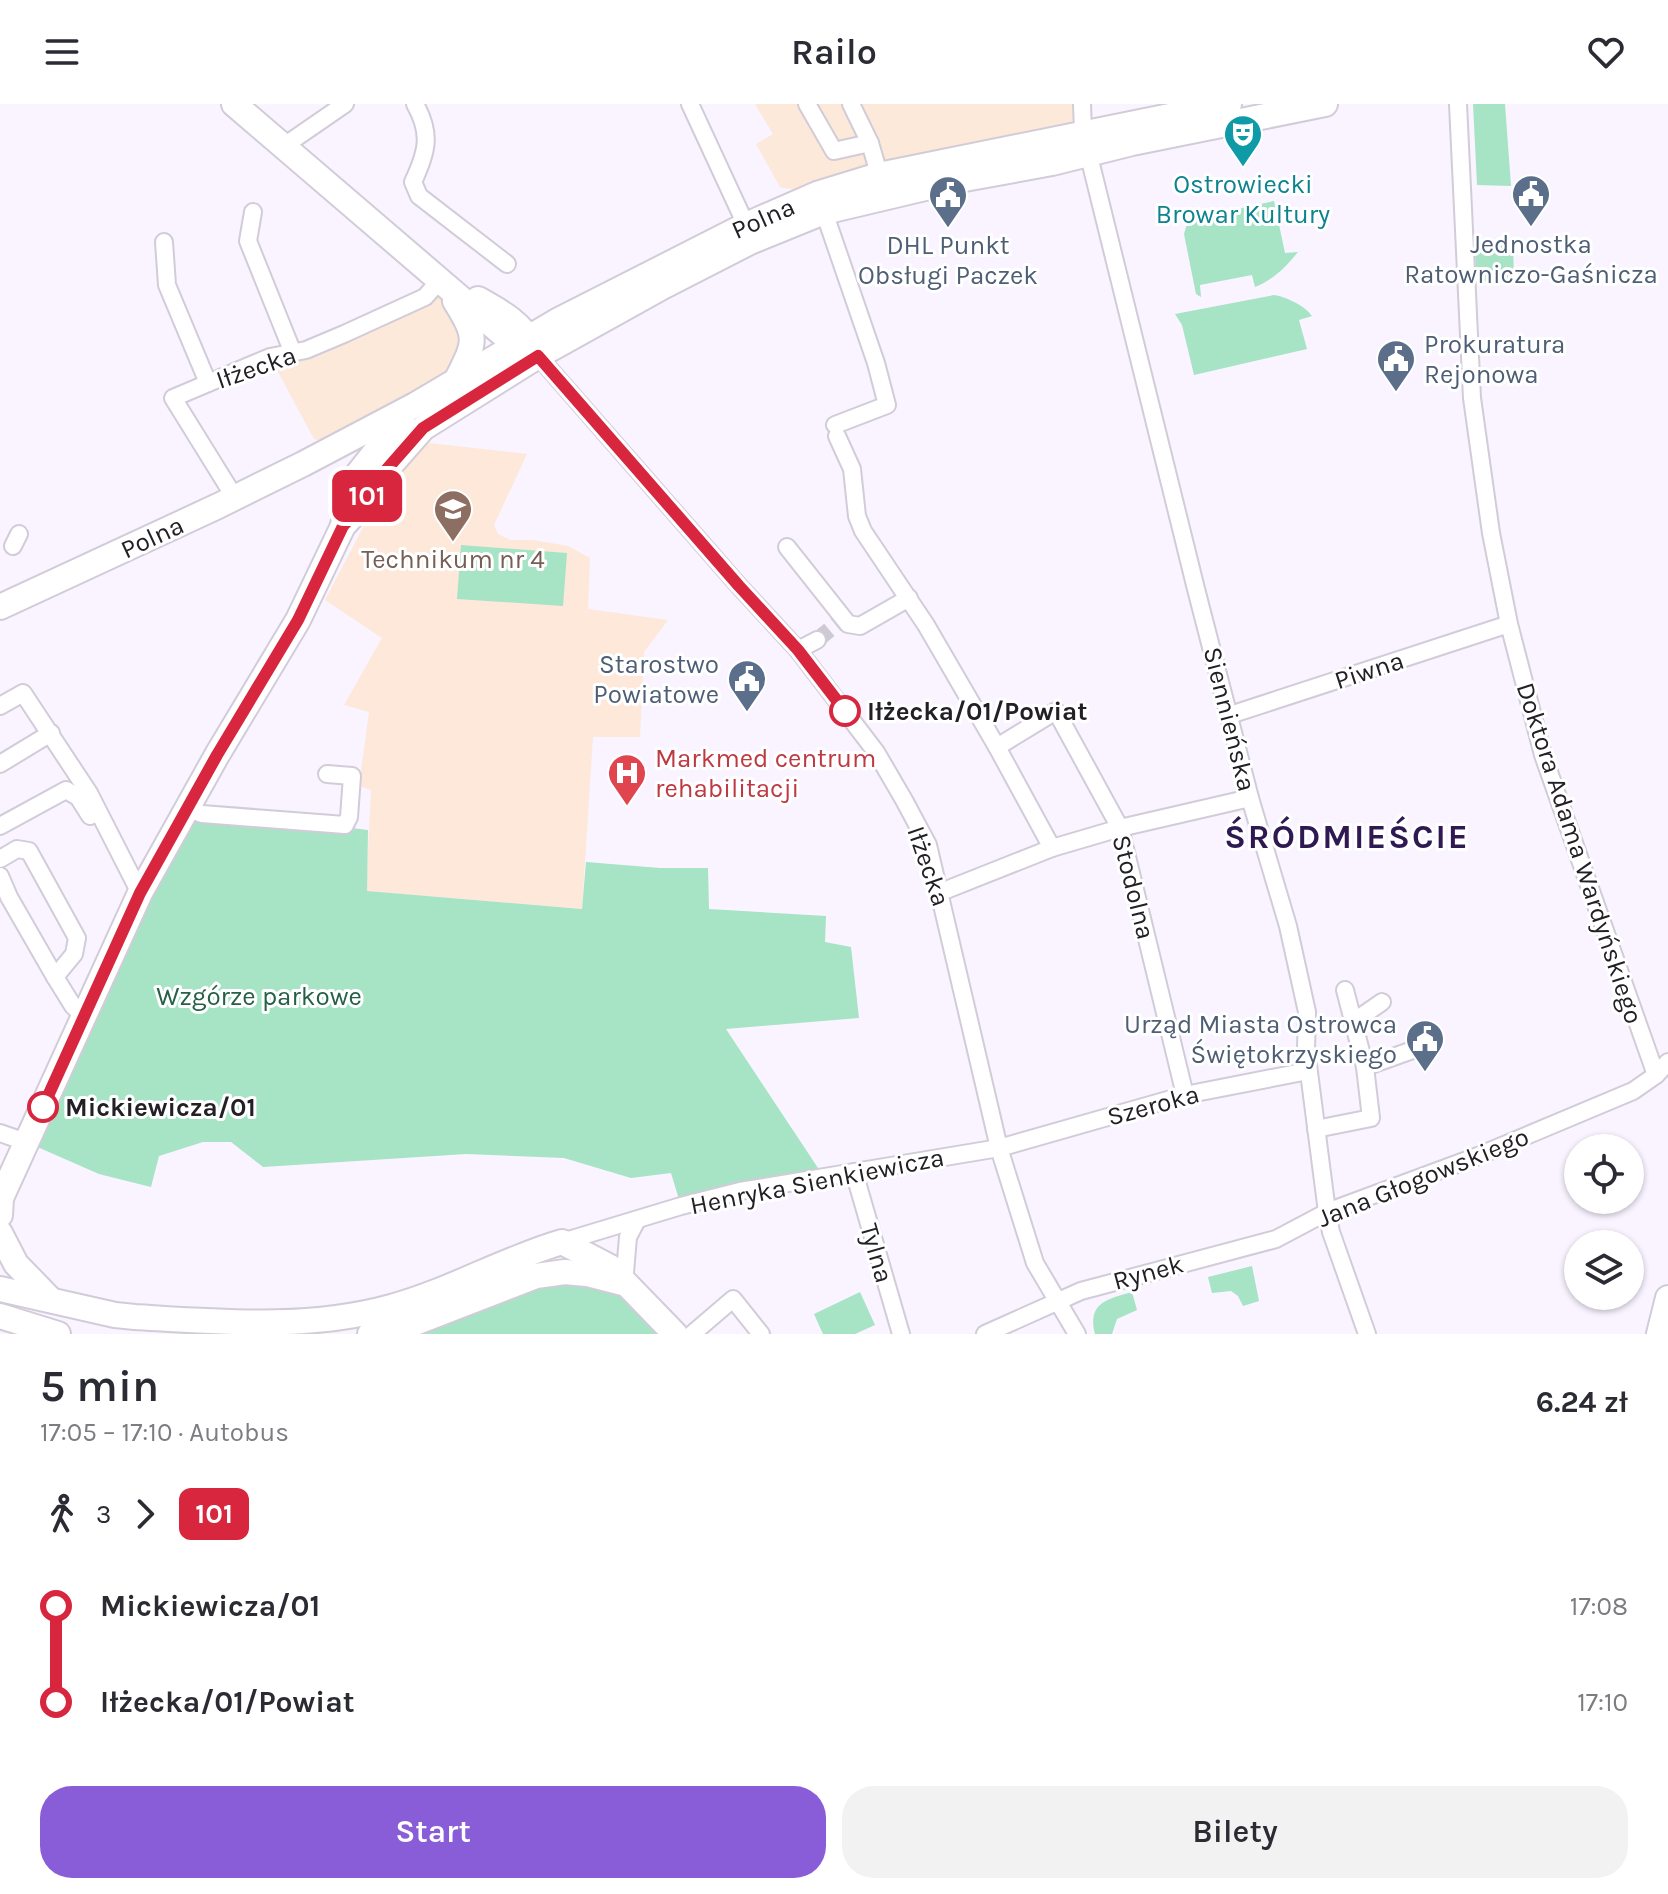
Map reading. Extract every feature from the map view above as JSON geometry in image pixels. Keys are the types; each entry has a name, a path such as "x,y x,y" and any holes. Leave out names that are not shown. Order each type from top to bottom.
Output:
{"street":[{"name":"Iłżecka","path":"234,104 441,279 527,346 798,650 876,752 928,845 999,1148 1035,1263 1058,1300"},
{"path":"284,146 345,104"},
{"path":"415,104 427,138 426,155 413,182 419,196 507,264"},
{"path":"690,104 746,225"},
{"path":"807,104 834,151 870,143"},
{"path":"851,104 870,143 883,186"},
{"name":"Siennieńska","path":"1082,104 1087,143 1133,339 1250,798 1288,926 1307,1012 1308,1071 1327,1212 1367,1334"},
{"name":"Polna","path":"0,607 303,464 415,405 457,379 701,257 746,225 883,186 959,180 1229,104"},
{"name":"Polna","path":"1087,143 1132,143 1325,104"},
{"name":"Doktora Adama Wardyńskiego","path":"1458,104 1468,328 1477,430 1491,533 1509,624 1543,755 1656,1075"},
{"path":"821,203 876,363 887,405 836,431 852,469 857,516 863,531 909,598 997,747 1052,848"},
{"name":"Polna","path":"701,257 750,242 821,203"},
{"path":"253,212 248,241 293,353"},
{"path":"164,242 167,285 208,383"},
{"name":"Iłżecka","path":"235,498 173,398 270,357 293,353 344,334 425,297 441,279"},
{"name":"Iłżecka","path":"441,279 472,333 473,345 457,379"},
{"path":"303,464 331,462 368,470 527,346"},
{"path":"0,1204 140,893 298,620 343,526 364,503 368,470 415,405"},
{"path":"339,445 350,448 368,470"},
{"path":"787,547 848,624 860,626 909,598"},
{"name":"Piwna","path":"1230,715 1509,624"},
{"path":"798,650 817,640"},
{"path":"0,706 23,693 89,793 140,893"},
{"name":"Stodolna","path":"997,747 1056,711 1120,828 1185,1095"},
{"path":"0,764 51,733"},
{"path":"187,808 202,814 345,825 349,817 352,776 327,774"},
{"path":"0,826 66,790 78,797 104,839 120,856"},
{"path":"941,892 1052,848 1120,828 1250,798"},
{"path":"0,859 17,849 29,851 77,938 74,954 55,977"},
{"path":"0,876 55,977 73,1006 85,1017"},
{"path":"1316,1129 1371,1118 1365,1067 1345,990"},
{"path":"1353,1022 1382,1002"},
{"path":"1365,1067 1424,1046"},
{"name":"Jana Głogowskiego","path":"1276,1239 1327,1212 1525,1137 1633,1091 1668,1062"},
{"name":"Szeroka","path":"999,1148 1185,1095 1308,1071"},
{"path":"0,1133 26,1142"},
{"name":"Henryka Sienkiewicza","path":"0,1289 135,1317 275,1323 362,1314 420,1298 527,1254 619,1234 637,1220 740,1191 999,1148"},
{"name":"Tylna","path":"854,1172 901,1334"},
{"path":"624,1284 628,1237 637,1220"},
{"path":"0,1233 16,1264 53,1301"},
{"name":"Rynek","path":"985,1334 1036,1313 1058,1300 1123,1278 1276,1239"},
{"path":"572,1246 610,1267 675,1334"},
{"name":"Henryka Sienkiewicza","path":"370,1334 407,1326 536,1276 572,1246"},
{"path":"536,1276 565,1272 587,1274 624,1284"},
{"path":"1659,1334 1668,1298"},
{"path":"692,1334 733,1299 761,1334"},
{"path":"1058,1300 1077,1334"},
{"path":"4,1322 58,1334"}],"shaded area":[{"path":"755,104 1082,104 1083,132 817,194 780,187 756,144 773,134"},
{"path":"441,279 467,321 465,363 339,445 314,439 270,357 344,334"},
{"path":"429,443 527,454 494,525 498,534 510,540 568,546 590,558 588,609 668,620 644,652 640,737 593,737 582,909 366,891 371,790 359,786 369,712 344,705 382,638 325,600 366,522 400,467"}],"green space":[{"path":"1473,104 1505,104 1511,186 1477,185"},
{"path":"1274,201 1285,253 1298,252 1293,258 1274,277 1255,287 1252,275 1200,285 1201,297 1196,294 1184,234 1187,224 1196,218"},
{"path":"1513,243 1514,279 1480,282 1476,277 1475,250 1483,245"},
{"path":"1274,295 1295,302 1312,316 1299,320 1307,349 1194,375 1182,325 1175,314"},
{"path":"461,545 567,553 563,606 457,599"},
{"name":"Wzgórze parkowe","path":"187,808 368,830 367,891 582,909 586,862 708,868 709,909 826,916 825,942 851,947 859,1018 726,1029 822,1177 681,1206 671,1173 631,1178 564,1158 466,1154 263,1167 231,1142 203,1142 159,1156 151,1187 99,1174 26,1142"},
{"path":"1252,1266 1259,1301 1243,1306 1231,1291 1212,1293 1208,1277"},
{"path":"536,1276 608,1280 675,1334 370,1334"},
{"path":"860,1292 875,1325 855,1334 823,1334 814,1314"},
{"path":"1132,1292 1137,1310 1117,1319 1112,1334 1095,1334 1093,1323 1097,1308 1108,1300"}],"tunnel":[{"path":"817,640 840,621"}],"bus line":[{"name":"101","path":"43,1107 140,893 217,755 298,620 343,526 364,503 396,457 423,428 538,356 798,650 845,711"}],"place":[{"name":"Ostrowiecki Browar Kultury","path":"1243,168"},
{"name":"Jednostka Ratowniczo-Gaśnicza","path":"1531,228"},
{"name":"DHL Punkt Obsługi Paczek","path":"948,229"},
{"name":"Prokuratura Rejonowa","path":"1396,393"},
{"name":"Technikum nr 4","path":"453,543"},
{"name":"Iłżecka/01/Powiat","path":"845,711"},
{"name":"Starostwo Powiatowe","path":"747,713"},
{"name":"Markmed centrum rehabilitacji","path":"627,807"},
{"name":"Urząd Miasta Ostrowca Świętokrzyskiego","path":"1425,1073"},
{"name":"Mickiewicza/01","path":"43,1107"}],"district":[{"name":"ŚRÓDMIEŚCIE","path":"1347,836"}]}
